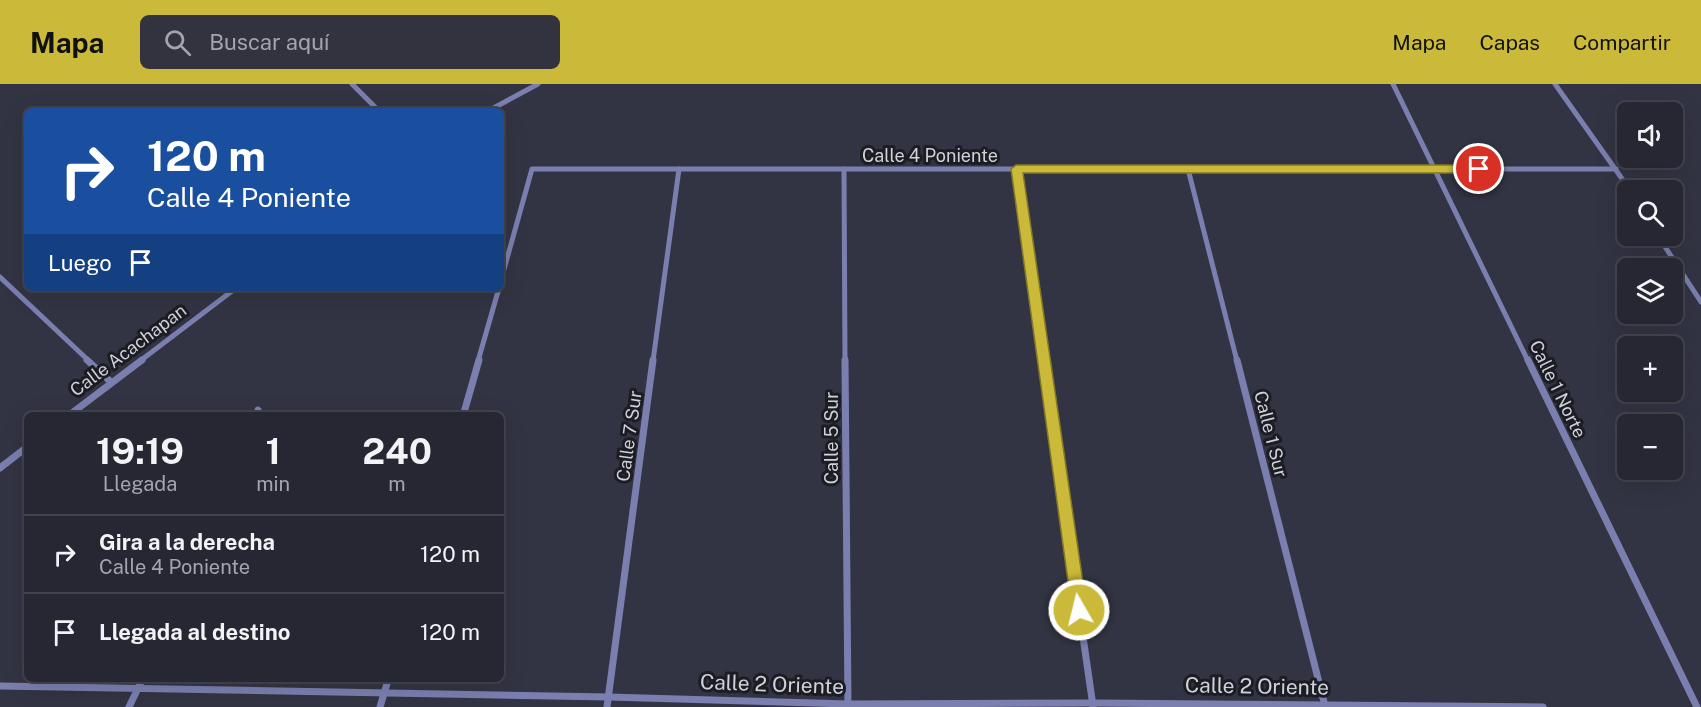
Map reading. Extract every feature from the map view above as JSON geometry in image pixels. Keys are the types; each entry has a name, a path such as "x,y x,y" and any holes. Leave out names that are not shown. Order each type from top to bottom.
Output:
{"street":[{"path":"352,84 376,108"},
{"path":"494,108 538,84"},
{"name":"Calle 1 Norte","path":"1393,84 1697,707"},
{"path":"1555,84 1623,180"},
{"name":"Calle 4 Poniente","path":"504,269 532,169 1616,169"},
{"name":"Calle 7 Sur","path":"608,707 679,169"},
{"name":"Calle 5 Sur","path":"844,169 848,706"},
{"path":"1016,169 1093,705"},
{"name":"Calle 1 Sur","path":"1188,169 1325,706"},
{"path":"1665,246 1701,302"},
{"path":"0,277 111,382"},
{"name":"Calle Acachapan","path":"73,412 232,291"},
{"path":"464,412 498,291"},
{"path":"0,468 24,449"},
{"path":"129,707 141,682"},
{"path":"380,707 387,682"},
{"name":"Calle 2 Oriente","path":"0,686 609,697 848,706 1543,707"}],"route":[{"path":"1079,610 1016,169 1479,169"}]}
